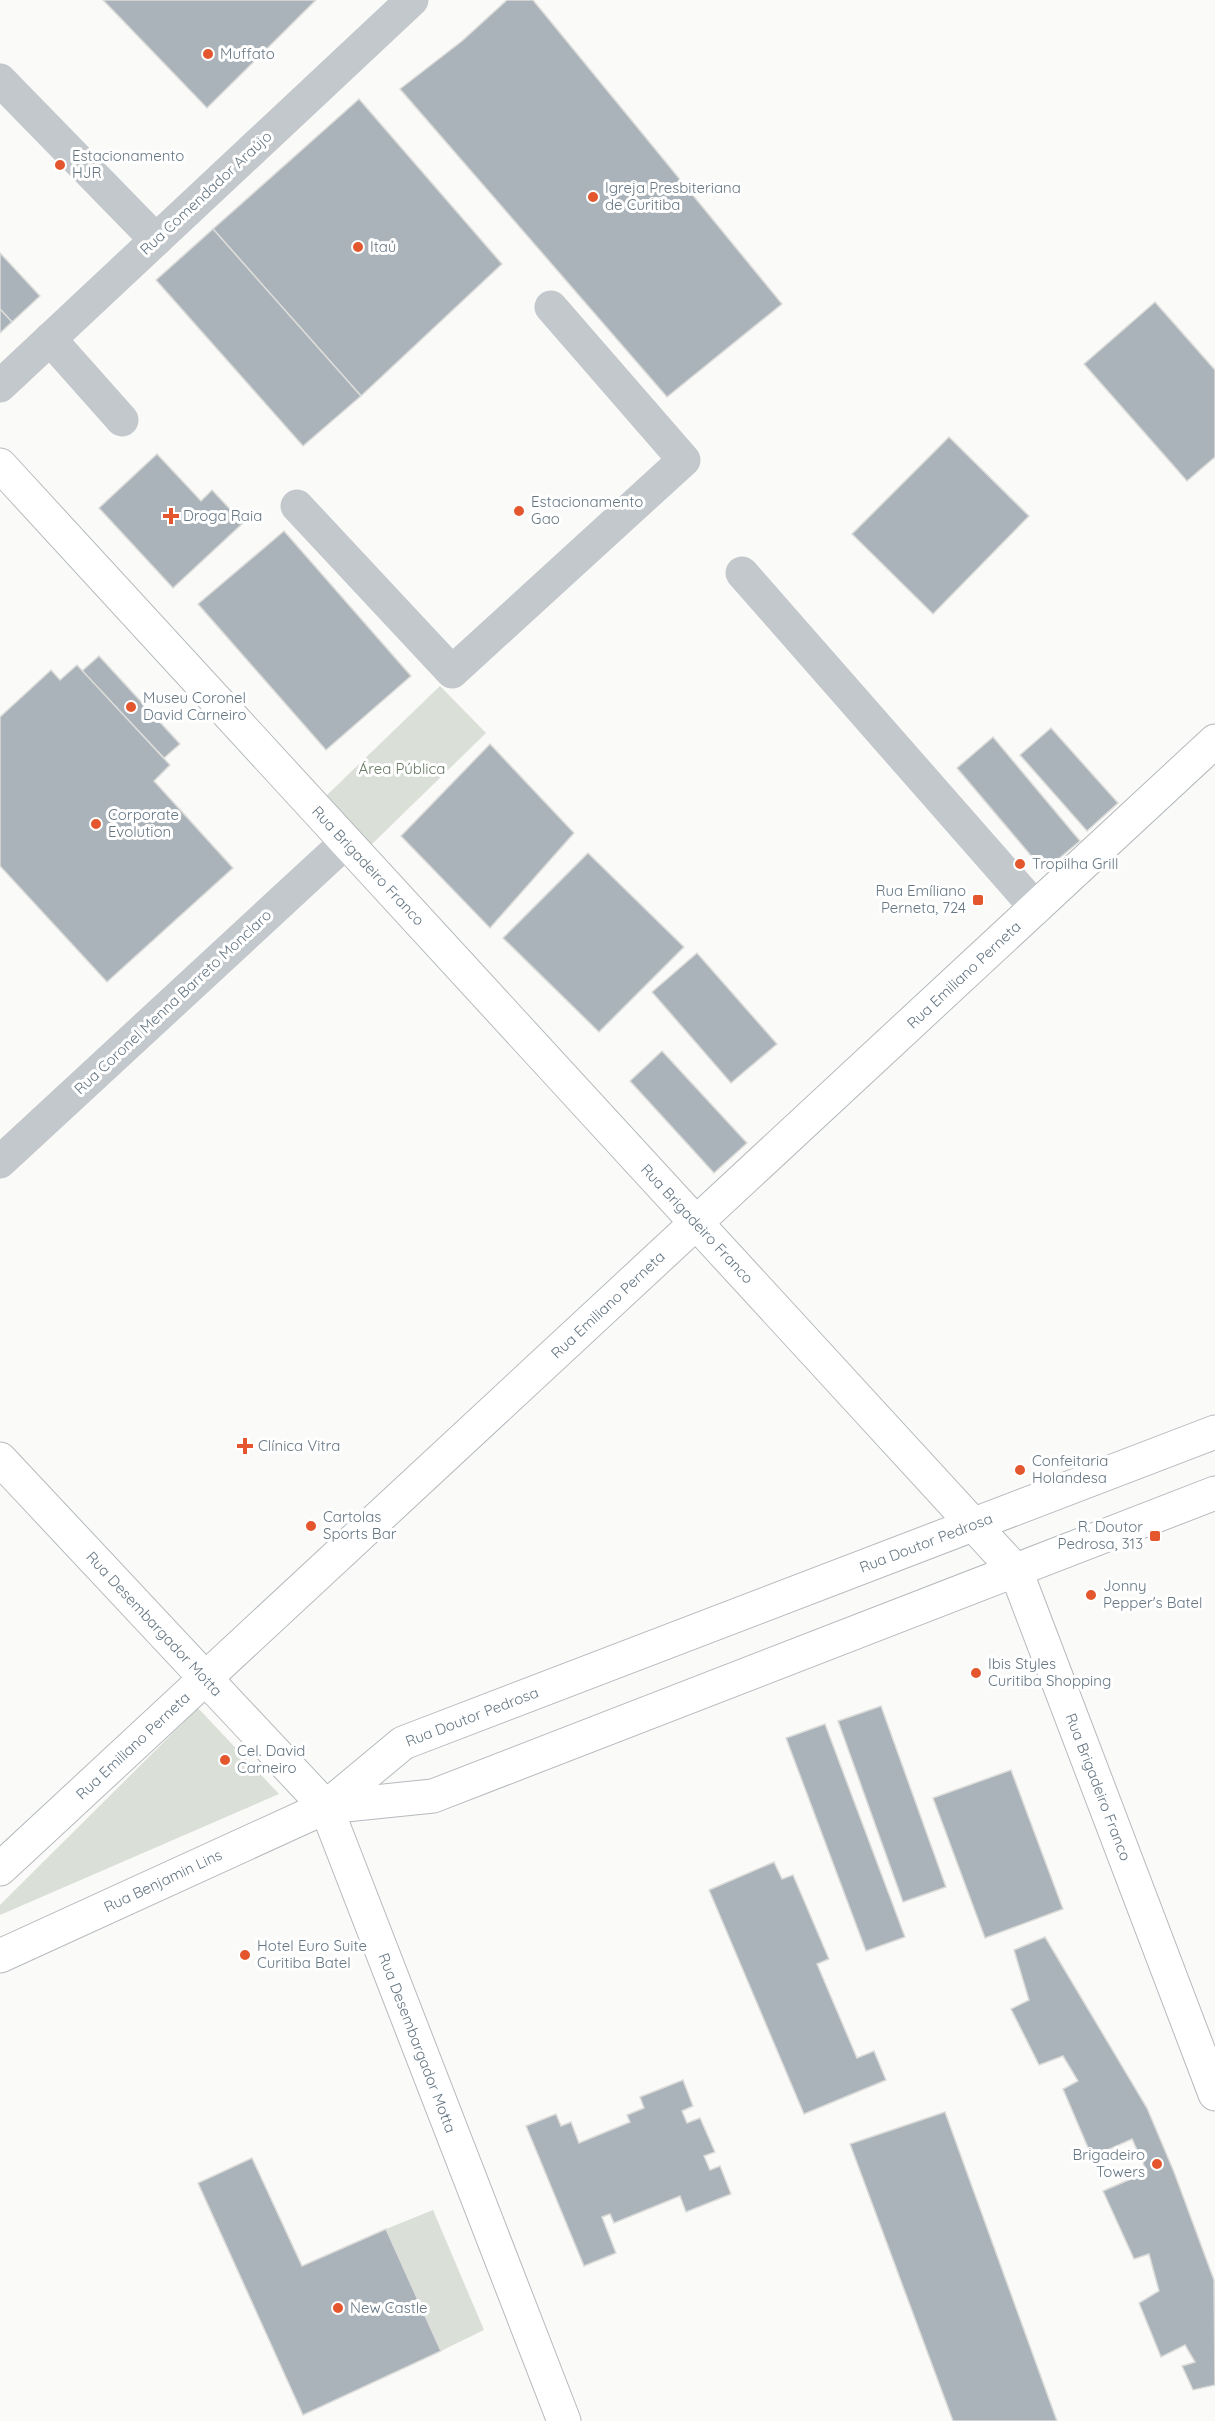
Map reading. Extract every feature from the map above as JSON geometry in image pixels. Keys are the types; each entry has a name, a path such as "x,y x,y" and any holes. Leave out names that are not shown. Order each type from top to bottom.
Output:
{"main road":[{"name":"Rua Brigadeiro Franco","path":"0,465 1016,1570 1215,2094"},
{"name":"Rua Emiliano Perneta","path":"0,1869 1215,741"},
{"name":"Rua Doutor Pedrosa","path":"326,1807 403,1743 1215,1432"},
{"name":"Rua Desembargador Motta","path":"0,1459 326,1807 564,2421"},
{"path":"326,1807 433,1796 1215,1493"},
{"name":"Rua Benjamin Lins","path":"0,1956 326,1807"}],"street":[{"name":"Rua Comendador Araújo","path":"0,386 412,0"},
{"path":"0,80 156,240"},
{"path":"297,506 452,672 684,460 551,307"},
{"path":"50,339 122,420"},
{"path":"742,573 1036,908"},
{"name":"Rua Coronel Menna Barreto Monclaro","path":"0,1162 346,843"}],"green space":[{"name":"Área Pública","path":"440,686 486,733 371,845 325,797"},
{"path":"198,1708 279,1794 0,1915 0,1905"},
{"path":"433,2210 484,2330 441,2351 386,2229"}],"building":[{"name":"Muffato","path":"103,0 316,0 207,108"},
{"name":"Igreja Presbiteriana de Curitiba","path":"507,0 533,0 782,304 667,397 400,89 462,41"},
{"name":"Itaú","path":"359,99 502,264 361,396 213,229"},
{"path":"213,229 361,396 303,446 156,280"},
{"path":"0,253 40,296 12,322 0,309"},
{"path":"1155,302 1215,370 1215,457 1187,481 1084,364"},
{"path":"0,309 12,322 0,333"},
{"path":"949,437 1029,516 933,614 852,534"},
{"name":"Droga Raia","path":"157,454 201,501 212,490 243,523 173,588 99,508"},
{"path":"284,531 411,676 326,750 198,604"},
{"name":"Museu Coronel David Carneiro","path":"99,656 180,744 164,758 82,671"},
{"name":"Corporate Evolution","path":"77,665 170,765 154,781 233,868 107,982 0,866 0,717 51,670 60,680"},
{"path":"1051,728 1118,803 1087,831 1020,755"},
{"path":"993,737 1080,841 1044,871 957,768"},
{"path":"490,744 574,833 490,928 401,836"},
{"path":"588,853 684,947 599,1032 503,938"},
{"path":"697,953 777,1044 731,1083 652,992"},
{"path":"662,1051 747,1143 714,1173 630,1081"},
{"path":"881,1706 946,1887 903,1902 838,1721"},
{"path":"825,1724 905,1937 866,1951 786,1738"},
{"path":"1011,1770 1063,1909 985,1938 933,1798"},
{"path":"774,1862 782,1879 793,1875 829,1959 817,1964 857,2058 874,2051 886,2080 804,2114 709,1890"},
{"name":"Brigadeiro Towers","path":"1045,1937 1147,2108 1174,2172 1214,2280 1215,2385 1193,2390 1182,2366 1195,2362 1185,2345 1161,2357 1139,2303 1159,2291 1149,2254 1134,2259 1103,2191 1147,2172 1132,2139 1092,2157 1063,2089 1078,2081 1063,2056 1039,2065 1011,2009 1029,2000 1014,1950"},
{"path":"683,2080 693,2106 682,2111 687,2123 700,2118 715,2152 704,2156 710,2170 720,2166 731,2194 686,2212 680,2196 614,2223 610,2214 602,2217 616,2253 584,2266 526,2126 556,2114 561,2126 571,2122 579,2143 630,2122 627,2115 644,2108 640,2097"},
{"path":"945,2112 1057,2421 953,2421 850,2144"},
{"name":"New Castle","path":"252,2158 302,2266 386,2229 441,2351 303,2415 198,2183"}],"place":[{"name":"Muffato","path":"208,54"},
{"name":"Estacionamento HJR","path":"60,165"},
{"name":"Igreja Presbiteriana de Curitiba","path":"593,197"},
{"name":"Itaú","path":"358,247"},
{"name":"Estacionamento Gao","path":"519,511"},
{"name":"Droga Raia","path":"171,516"},
{"name":"Museu Coronel David Carneiro","path":"131,707"},
{"name":"Corporate Evolution","path":"96,824"},
{"name":"Tropilha Grill","path":"1020,864"},
{"name":"Rua Emíliano Perneta, 724","path":"978,900"},
{"name":"Clínica Vitra","path":"245,1446"},
{"name":"Confeitaria Holandesa","path":"1020,1470"},
{"name":"Cartolas Sports Bar","path":"311,1526"},
{"name":"R. Doutor Pedrosa, 313","path":"1155,1536"},
{"name":"Jonny Pepper's Batel","path":"1091,1595"},
{"name":"Ibis Styles Curitiba Shopping","path":"976,1673"},
{"name":"Cel. David Carneiro","path":"225,1760"},
{"name":"Hotel Euro Suite Curitiba Batel","path":"245,1955"},
{"name":"Brigadeiro Towers","path":"1157,2164"},
{"name":"New Castle","path":"338,2308"}]}
